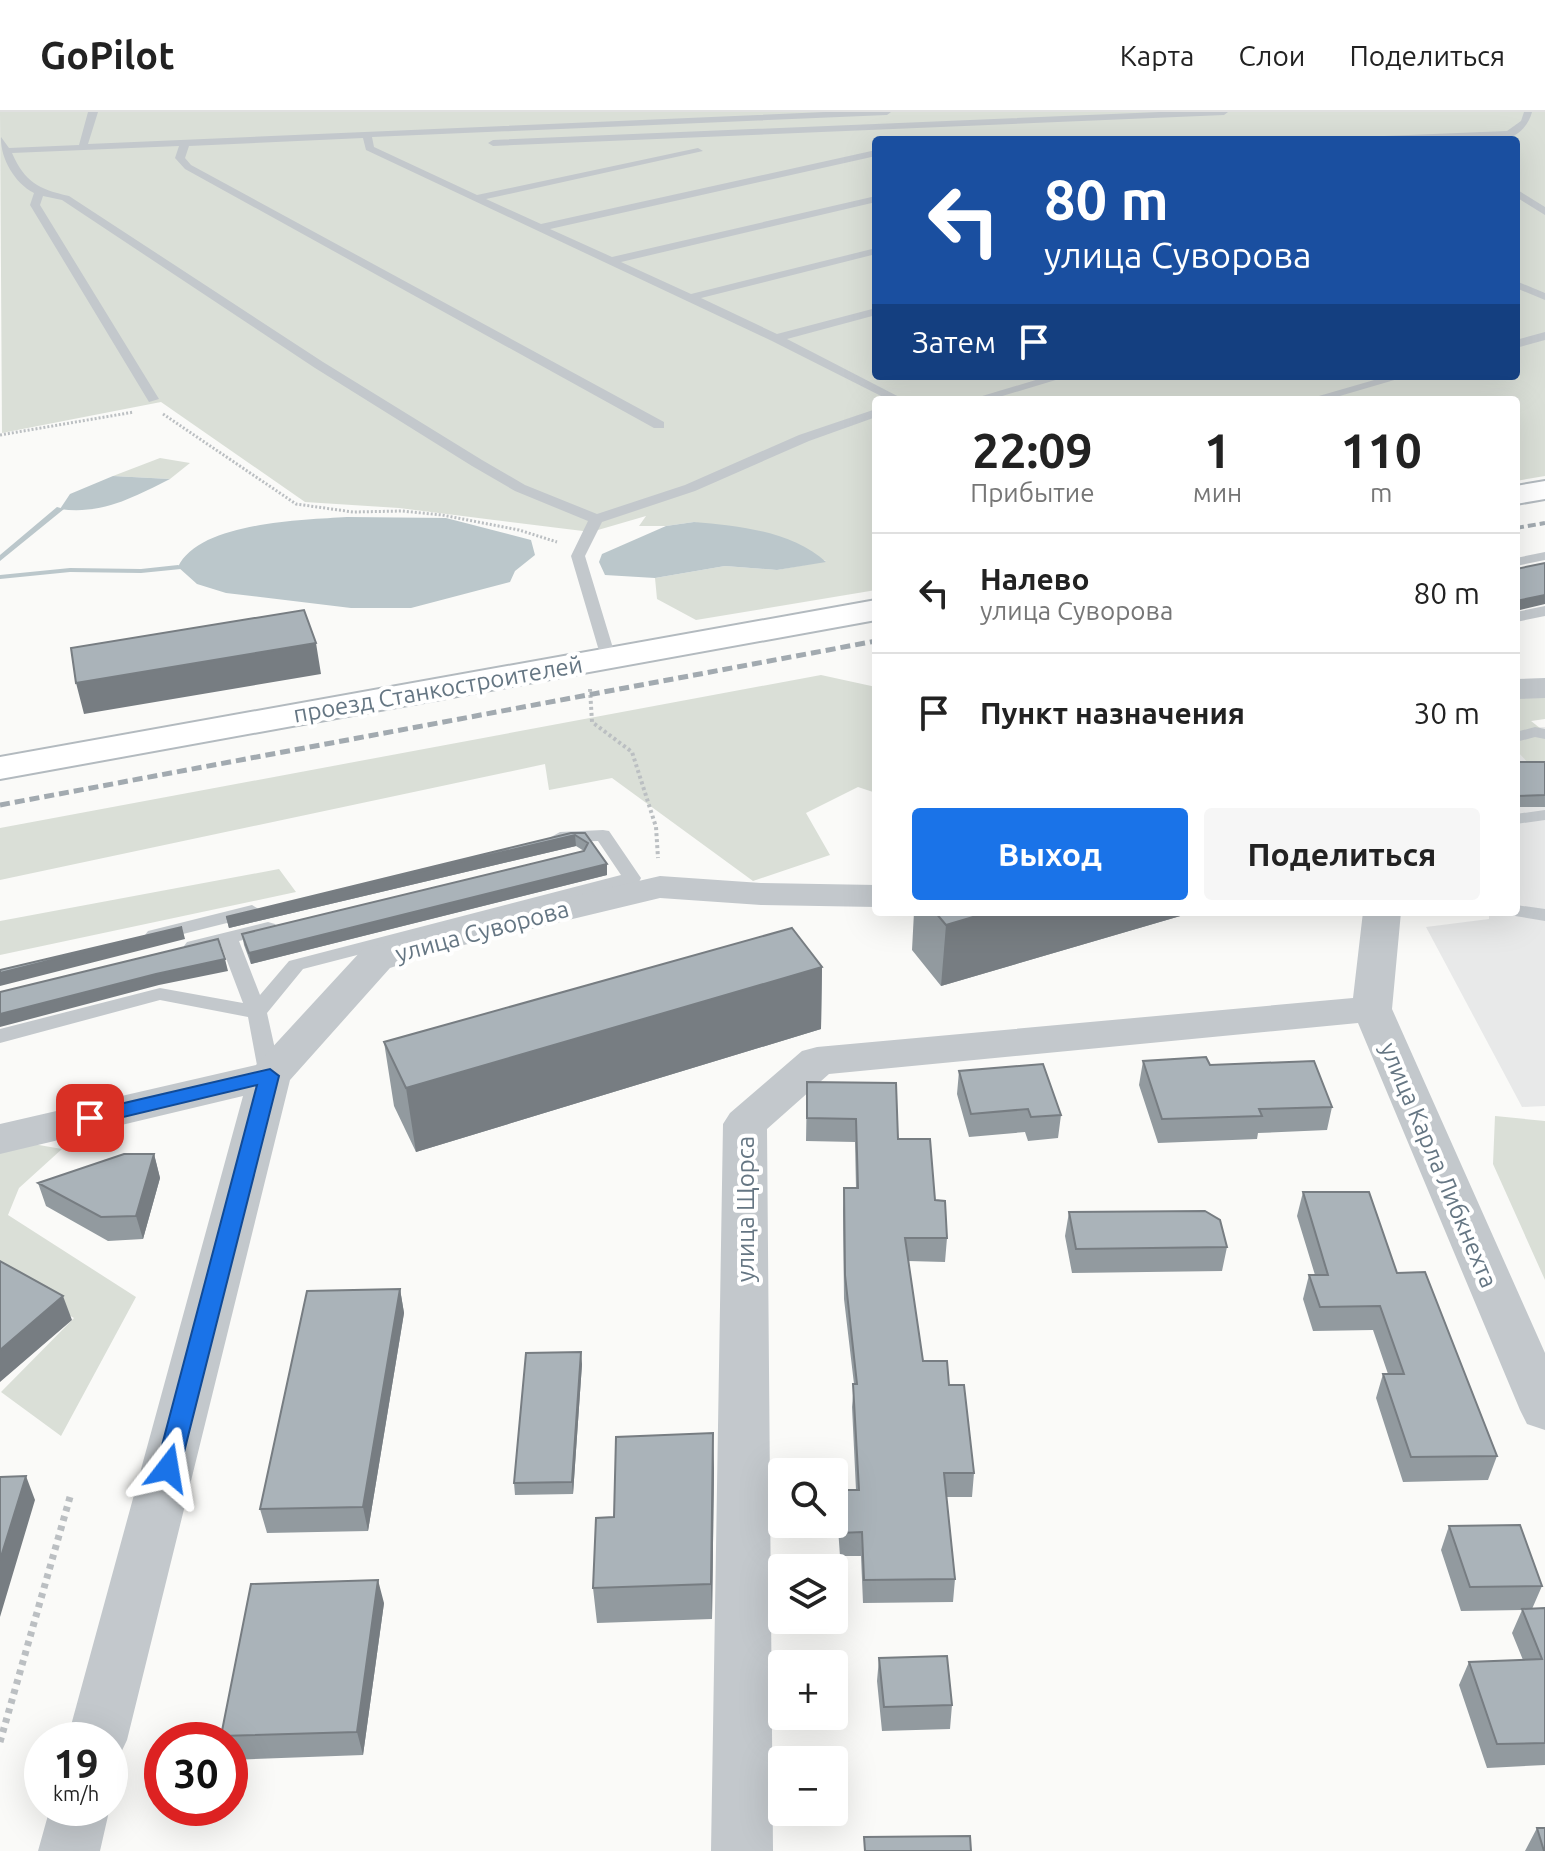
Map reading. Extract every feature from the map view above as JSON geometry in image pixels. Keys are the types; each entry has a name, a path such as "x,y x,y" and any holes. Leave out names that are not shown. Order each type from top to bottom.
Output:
{"main road":[{"path":"1520,494 1545,490"},
{"name":"проезд Станкостроителей","path":"0,768 872,611"}],"street":[{"path":"1520,689 1545,688"},
{"name":"улица Суворова","path":"270,1076 376,959 436,940 660,887 761,894 872,896"},
{"name":"улица Карла Либкнехта","path":"1389,916 1372,1009 1545,1410"},
{"name":"улица Щорса","path":"742,1851 745,1124 817,1061 1372,1009"},
{"path":"0,1139 270,1076 102,1722"},
{"path":"69,1851 75,1826"}],"lane":[{"path":"83,147 94,112"},
{"path":"872,414 804,438 690,488 596,519 520,488 477,463 269,333 65,198 39,194 25,187 2,147 83,147 887,112"},
{"path":"484,143 1224,112"},
{"path":"1508,136 1525,122 1528,112"},
{"path":"843,129 858,113"},
{"path":"843,129 872,143"},
{"path":"367,134 369,148"},
{"path":"1461,136 1511,134"},
{"path":"185,142 180,158 188,167 659,425"},
{"path":"369,148 391,147"},
{"path":"369,148 776,338 891,396"},
{"path":"475,198 698,151"},
{"path":"539,228 872,154"},
{"path":"39,194 35,205 154,404"},
{"path":"1520,195 1545,212"},
{"path":"610,261 872,200"},
{"path":"689,298 872,252"},
{"path":"1520,286 1545,297"},
{"path":"776,338 872,312"},
{"path":"1520,342 1545,336"},
{"path":"990,396 1048,380"},
{"path":"1326,396 1387,380"},
{"path":"596,519 578,556 608,658"},
{"path":"1520,561 1545,556"},
{"path":"1520,616 1545,611"},
{"path":"1520,736 1535,732 1545,734"},
{"path":"1520,818 1544,815"},
{"path":"257,1012 296,965 632,878 603,835 542,841"},
{"path":"139,938 279,905"},
{"path":"1520,912 1545,915"},
{"path":"167,953 289,923"},
{"path":"228,937 257,1012 270,1076"},
{"path":"0,1036 160,994 257,1012"}],"path":[{"path":"154,404 296,504 353,512 402,511 442,515 532,534 557,542 578,556"},
{"path":"0,435 143,411"},
{"path":"608,658 588,694 592,722 632,752 656,827 660,887"},
{"path":"0,1742 70,1497"}],"shaded area":[{"path":"0,112 1545,112 1545,476 1520,480 1520,396 872,396 872,591 696,620 657,599 655,578 725,566 777,570 826,561 694,522 639,526 646,516 591,532 399,508 305,502 161,402 2,433"},
{"path":"160,458 190,463 170,479 113,476"},
{"path":"113,476 170,479 104,507 60,509 70,494"},
{"path":"347,517 446,518 531,540 535,555 515,571 510,582 411,608 351,608 226,593 197,584 178,567 189,552 229,532 279,522"},
{"path":"694,522 747,528 781,537 797,543 826,562 777,570 725,566 655,578 605,575 599,562 602,554 666,526"},
{"path":"821,675 872,686 872,792 858,787 806,813 830,855 753,881 612,778 549,790 545,764 0,880 0,828"},
{"path":"1545,692 1545,719 1531,721 1545,732 1545,768 1532,767 1520,754 1520,694"},
{"path":"1545,727 1545,1106 1522,1107 1426,927 1489,919 1489,916 1520,916 1520,728"},
{"path":"279,869 296,892 0,955 0,921"},
{"path":"1495,1116 1545,1121 1545,1280 1493,1164"},
{"path":"16,1141 62,1149 19,1188 8,1215 136,1297 61,1436 1,1392 74,1318 0,1276 0,1145"}],"building":[{"path":"1545,563 1545,595 1520,600 1520,568"},
{"path":"304,610 316,643 76,683 71,648"},
{"path":"1520,762 1545,762 1545,795 1520,796"},
{"path":"571,833 585,833 607,864 249,953 242,934 584,851 588,843 575,835 226,917"},
{"path":"938,916 976,916 946,925"},
{"path":"182,927 0,973 0,970"},
{"path":"792,928 822,967 406,1088 384,1042"},
{"path":"218,939 225,959 0,1014 0,992"},
{"path":"1206,1057 1210,1065 1314,1061 1332,1107 1259,1109 1262,1116 1162,1119 1143,1061"},
{"path":"1043,1064 1061,1115 1031,1117 1028,1109 971,1114 959,1071"},
{"path":"807,1082 896,1083 898,1139 930,1139 935,1200 945,1201 947,1238 905,1238 923,1361 947,1361 949,1385 964,1385 974,1473 944,1473 955,1579 864,1580 862,1532 848,1533 848,1490 859,1490 853,1384 857,1384 845,1275 844,1188 858,1188 856,1119 807,1118"},
{"path":"124,1154 154,1154 136,1216 101,1217 38,1183"},
{"path":"1303,1192 1369,1192 1397,1273 1425,1272 1497,1456 1411,1457 1383,1374 1404,1374 1380,1306 1320,1307 1309,1275 1328,1275"},
{"path":"1205,1211 1220,1220 1227,1247 1076,1249 1069,1212"},
{"path":"0,1261 63,1296 0,1350"},
{"path":"400,1289 363,1507 260,1509 307,1291"},
{"path":"581,1352 572,1482 514,1483 526,1353"},
{"path":"713,1433 711,1584 593,1588 596,1518 614,1517 616,1437"},
{"path":"26,1476 0,1560 0,1477"},
{"path":"1520,1525 1542,1586 1470,1587 1449,1526"},
{"path":"378,1580 357,1732 248,1735 248,1722 224,1722 251,1584"},
{"path":"1545,1608 1545,1743 1497,1744 1469,1662 1542,1659 1522,1609"},
{"path":"947,1656 952,1705 884,1707 879,1658"},
{"path":"1537,1828 1545,1828 1545,1851 1544,1851"},
{"path":"970,1836 971,1851 865,1851 864,1837"}],"waterway":[{"path":"0,559 60,509"},
{"path":"0,577 70,570 141,571 178,567"}],"railway":[{"path":"1520,527 1545,523"},
{"path":"0,805 872,642"}],"route":[{"path":"90,1118 270,1076 168,1468"}]}
